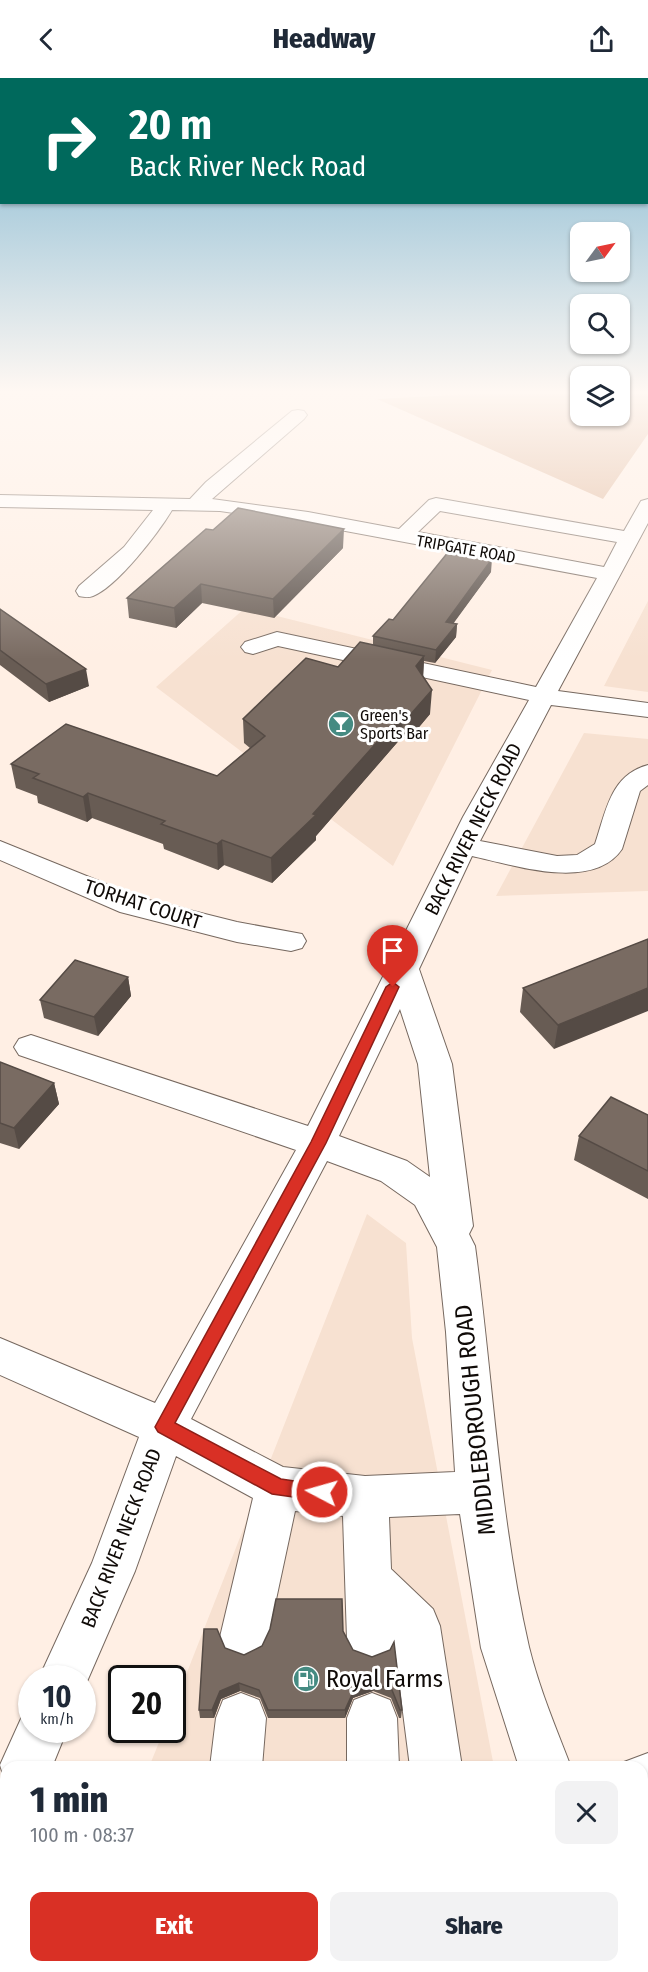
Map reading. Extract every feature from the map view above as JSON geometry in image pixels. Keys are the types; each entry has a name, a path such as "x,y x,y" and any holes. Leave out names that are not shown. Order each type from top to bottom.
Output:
{"street":[{"path":"196,504 217,482"},
{"name":"TRIPGATE ROAD","path":"0,501 196,504 308,518 609,574"},
{"path":"87,591 109,573 149,532 166,504"},
{"path":"402,537 436,504 640,526"},
{"name":"BACK RIVER NECK ROAD","path":"70,1665 112,1570 164,1427 318,1143 402,967 542,696 609,574 640,526"},
{"path":"253,648 277,639 542,696 648,710"},
{"path":"463,846 557,865 583,863 608,849 628,788 648,773"},
{"name":"TORHAT COURT","path":"0,850 131,905 237,932 291,941"},
{"path":"402,967 435,1064 456,1246"},
{"name":"MIDDLEBOROUGH ROAD","path":"31,1047 318,1143 394,1171 428,1195 456,1246 476,1432 479,1492 505,1648 543,1761"},
{"path":"0,1356 164,1427 278,1488 365,1497 479,1492"},
{"path":"244,1637 278,1488"},
{"path":"365,1497 371,1639"},
{"path":"367,1578 416,1626 435,1761"},
{"path":"237,1761 241,1718"},
{"path":"372,1718 374,1761"},
{"path":"28,1761 36,1743"}],"shaded area":[{"path":"565,482 615,482 603,499"},
{"path":"648,601 648,692 604,686"},
{"path":"245,608 492,670 393,866 156,687"},
{"path":"584,733 648,739 648,891 496,896"},
{"path":"367,1214 406,1243 412,1338 493,1761 151,1761 159,1743 186,1743 186,1675"}],"building":[{"path":"238,508 344,529 273,599 201,584 174,608 127,598 206,529 213,530"},
{"path":"449,551 492,559 446,622 457,624 436,650 373,636 389,619 393,620"},
{"path":"0,609 86,669 46,684 0,650"},
{"path":"360,642 424,656 416,666 432,690 410,715 403,713 313,814 316,815 271,858 222,840 217,844 161,824 165,821 88,793 83,797 33,778 39,774 11,764 66,724 217,776 265,736 243,719 306,658 338,667"},
{"path":"648,939 648,988 558,1025 523,988"},
{"path":"75,960 128,977 94,1017 40,1000"},
{"path":"0,1062 54,1083 14,1128 0,1123"},
{"path":"611,1097 648,1115 648,1171 579,1136"},
{"name":"Royal Farms","path":"276,1599 342,1599 343,1631 353,1650 372,1657 390,1650 394,1642 402,1710 392,1690 373,1683 354,1690 345,1710 268,1710 259,1690 239,1683 220,1691 212,1710 199,1710 204,1629 217,1629 225,1648 244,1655 262,1646 270,1629"}],"place":[{"name":"Green's Sports Bar","path":"341,724"},
{"name":"Royal Farms","path":"306,1679"}],"route":[{"path":"322,1492 278,1488 164,1427 318,1143 393,987"}]}
